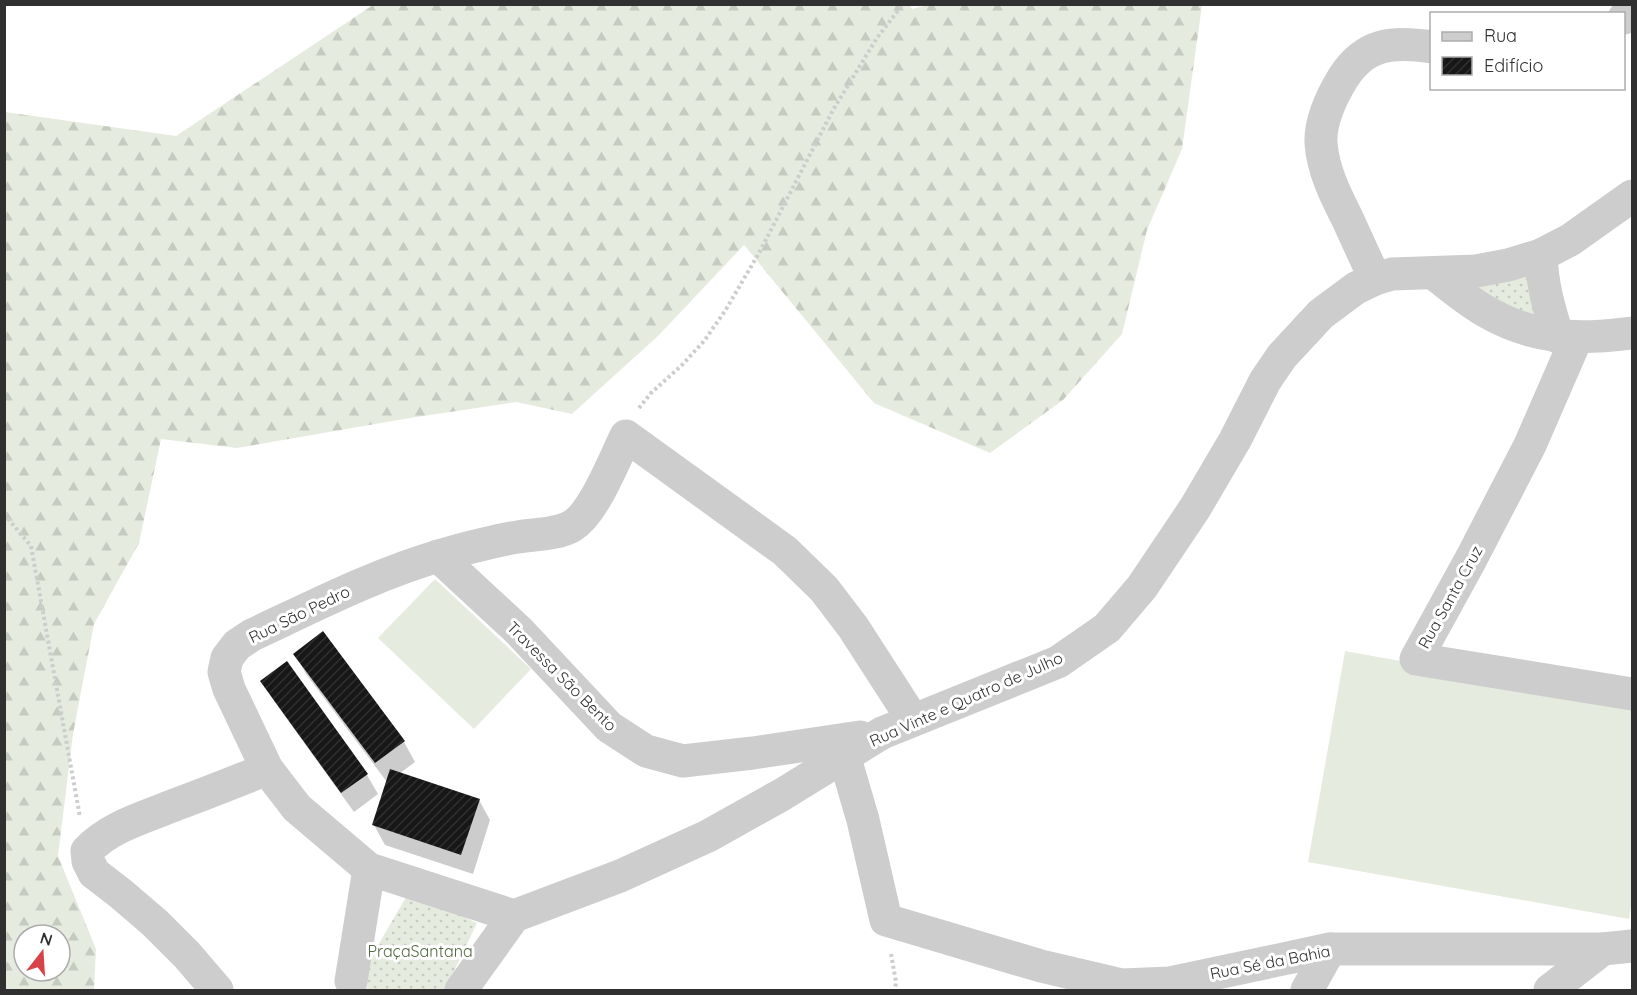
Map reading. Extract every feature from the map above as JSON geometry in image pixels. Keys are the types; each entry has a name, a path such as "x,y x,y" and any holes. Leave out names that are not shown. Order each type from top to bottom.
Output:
{"street":[{"path":"1375,279 1331,186 1321,141 1324,121 1341,81 1359,57 1390,46 1412,44 1430,47"},
{"name":"Rua Vinte e Quatro de Julho","path":"514,916 620,876 708,836 783,794 841,748 1058,662 1107,628 1142,587 1195,508 1235,440 1261,389 1282,356 1321,314 1356,288 1392,274 1476,271 1541,255 1570,240 1632,196"},
{"path":"1541,255 1545,295 1567,337"},
{"path":"1433,273 1483,310 1508,323 1533,332 1567,337 1632,333"},
{"name":"Rua Santa Cruz","path":"1567,337 1530,445 1416,659 1632,694"},
{"name":"Rua São Pedro","path":"514,916 369,869 297,808 267,769 229,689 224,672 227,658 237,645 252,635 366,582 479,544 551,533 572,525 587,511 626,436"},
{"path":"626,436 784,551 824,589 853,627 913,720"},
{"name":"Travessa São Bento","path":"438,556 519,632 609,727 646,751 683,761 841,748"},
{"name":"Rua Sé da Bahia","path":"841,748 863,820 886,920 1041,966 1122,985 1170,983 1330,949 1618,947"},
{"path":"217,990 171,939 120,892 94,873 88,861 87,851 95,842 109,833 267,769"},
{"path":"351,981 369,869"},
{"path":"461,990 514,916"},
{"path":"1550,990 1618,947"},
{"path":"1307,990 1330,949"}],"path":[{"path":"626,436 643,402 704,341 736,293 759,254 833,111 877,38 903,4"},
{"path":"4,514 31,546 88,861"}],"green space":[{"path":"909,4 912,9 932,4 1202,5 1182,149 1147,230 1122,334 1063,400 990,453 874,403 744,245 659,335 572,414 516,402 237,448 161,439 139,543 94,624 73,734 58,856 96,949 94,990 5,990 5,112 176,136 373,5"},
{"path":"1531,265 1547,322 1490,297 1473,284"},
{"path":"435,579 531,669 474,729 378,638"},
{"path":"1345,651 1632,703 1632,900 1629,919 1308,862"},
{"name":"PraçaSantana","path":"409,892 477,923 445,990 352,990"}],"building":[{"path":"323,631 405,741 375,763 293,654"},
{"path":"287,661 368,774 341,793 260,681"},
{"path":"390,769 480,799 461,855 372,825"}]}
